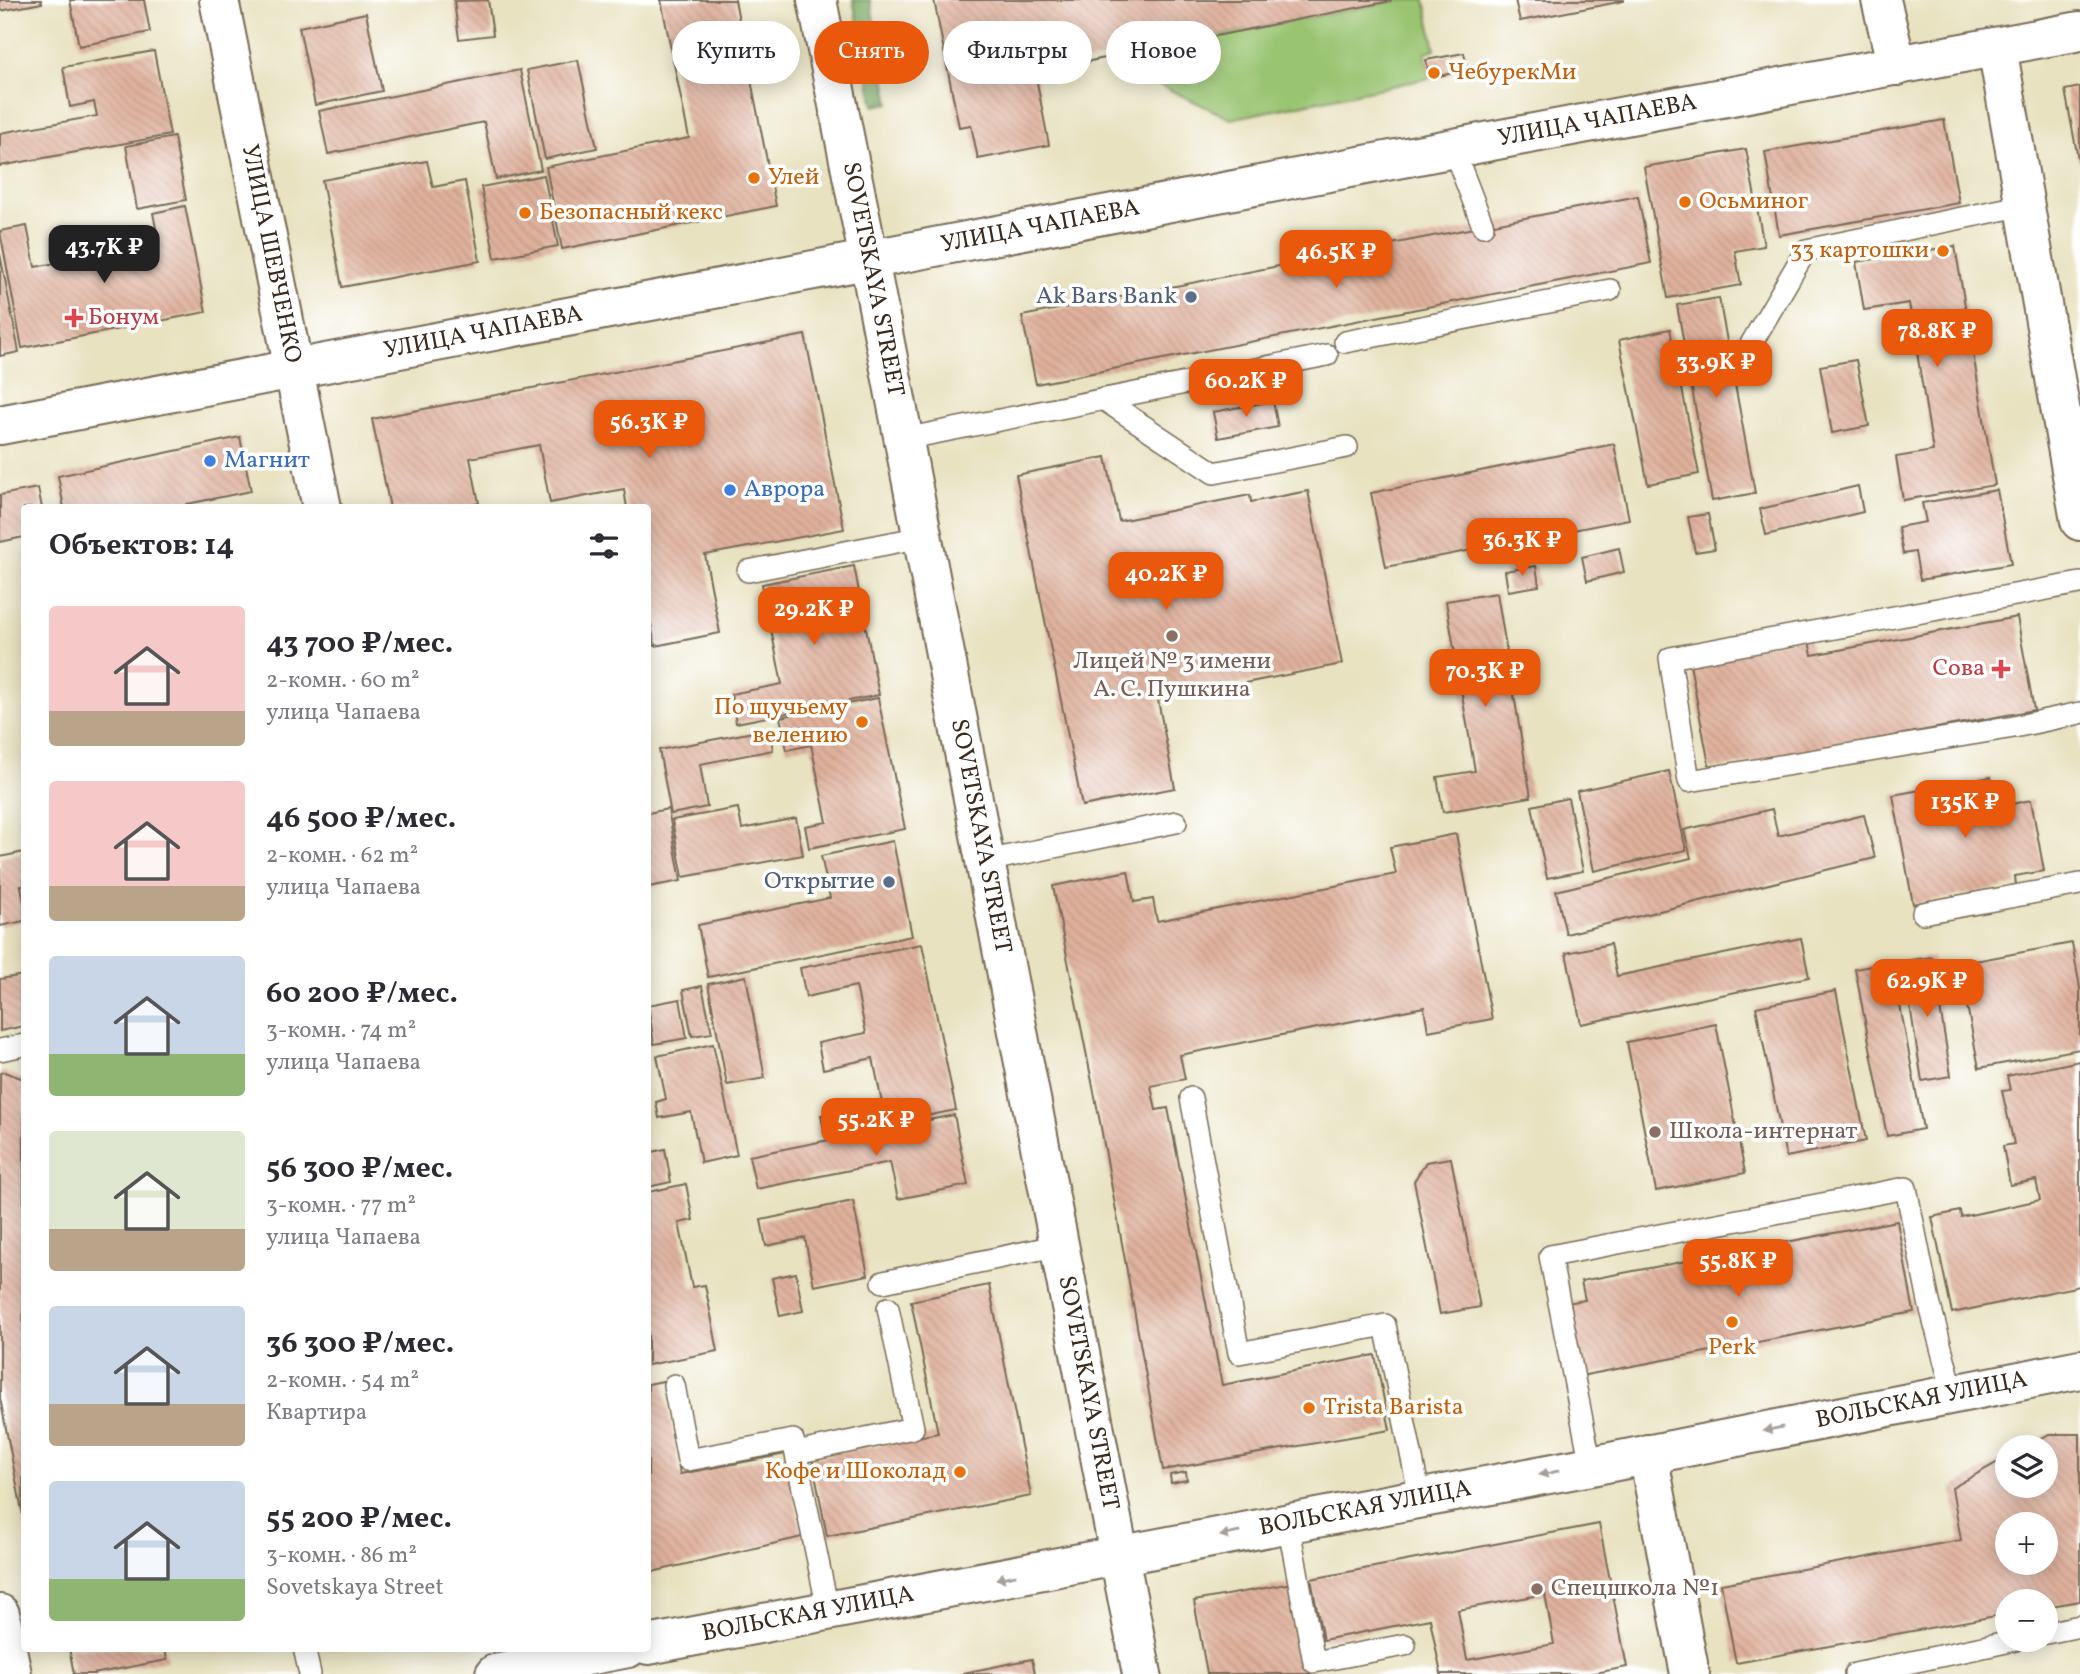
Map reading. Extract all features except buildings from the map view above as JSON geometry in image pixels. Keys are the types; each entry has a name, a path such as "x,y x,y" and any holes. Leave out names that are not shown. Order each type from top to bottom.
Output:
{"street":[{"name":"УЛИЦА ШЕВЧЕНКО","path":"219,0 321,504"},
{"name":"SOVETSKAYA STREET","path":"817,0 1142,1674"},
{"path":"1881,0 1897,66"},
{"name":"УЛИЦА ЧАПАЕВА","path":"0,425 2080,31"},
{"path":"1997,47 2080,521"},
{"name":"ВОЛЬСКАЯ УЛИЦА","path":"651,1644 1591,1466 2080,1369"},
{"path":"1648,1454 1690,1674"},
{"path":"0,1617 12,1674"},
{"path":"495,1674 606,1652"}],"lane":[{"path":"1453,148 1483,226"},
{"path":"1751,344 1806,250 2025,205"},
{"path":"1345,342 1609,290"},
{"path":"1485,314 1496,294"},
{"path":"904,439 1327,355"},
{"path":"1103,398 1214,473 1346,447"},
{"path":"748,571 922,537"},
{"path":"2080,583 1670,658 1689,781 2014,727 2080,713"},
{"path":"986,861 1176,822"},
{"path":"1923,913 2080,884"},
{"path":"0,1050 21,1046"},
{"path":"1191,1098 1239,1353 1385,1325 1420,1498"},
{"path":"1591,1466 1550,1256 1906,1188 1929,1301 1953,1394"},
{"path":"883,1282 1060,1245"},
{"path":"796,1453 913,1428 888,1308"},
{"path":"674,1385 688,1460 793,1440 828,1611"},
{"path":"1288,1523 1314,1662 1405,1645"},
{"path":"0,1617 21,1614"},
{"path":"2058,1631 2080,1626"},
{"path":"1855,1674 1995,1644"},
{"path":"305,1652 310,1674"}],"green space":[{"path":"853,0 870,0 874,21 857,21"},
{"path":"1398,0 1425,0 1435,49 1425,52 1430,78 1231,119 1157,84 1221,84 1221,35"},
{"path":"870,84 886,84 890,103 874,106"}],"place":[{"name":"ЧебурекМи","path":"1434,73"},
{"name":"Улей","path":"754,178"},
{"name":"Осьминог","path":"1685,202"},
{"name":"Безопасный кекс","path":"525,213"},
{"name":"33 картошки","path":"1943,251"},
{"name":"Ak Bars Bank","path":"1191,297"},
{"name":"Бонум","path":"74,318"},
{"name":"Магнит","path":"210,461"},
{"name":"Аврора","path":"730,490"},
{"name":"Лицей № 3 имени А. С. Пушкина","path":"1172,636"},
{"name":"Сова","path":"2001,669"},
{"name":"По щучьему велению","path":"862,722"},
{"name":"Открытие","path":"889,882"},
{"name":"Школа-интернат","path":"1655,1132"},
{"name":"Perk","path":"1732,1322"},
{"name":"Trista Barista","path":"1309,1408"},
{"name":"Кофе и Шоколад","path":"960,1472"},
{"name":"Спецшкола №1","path":"1537,1589"}]}
